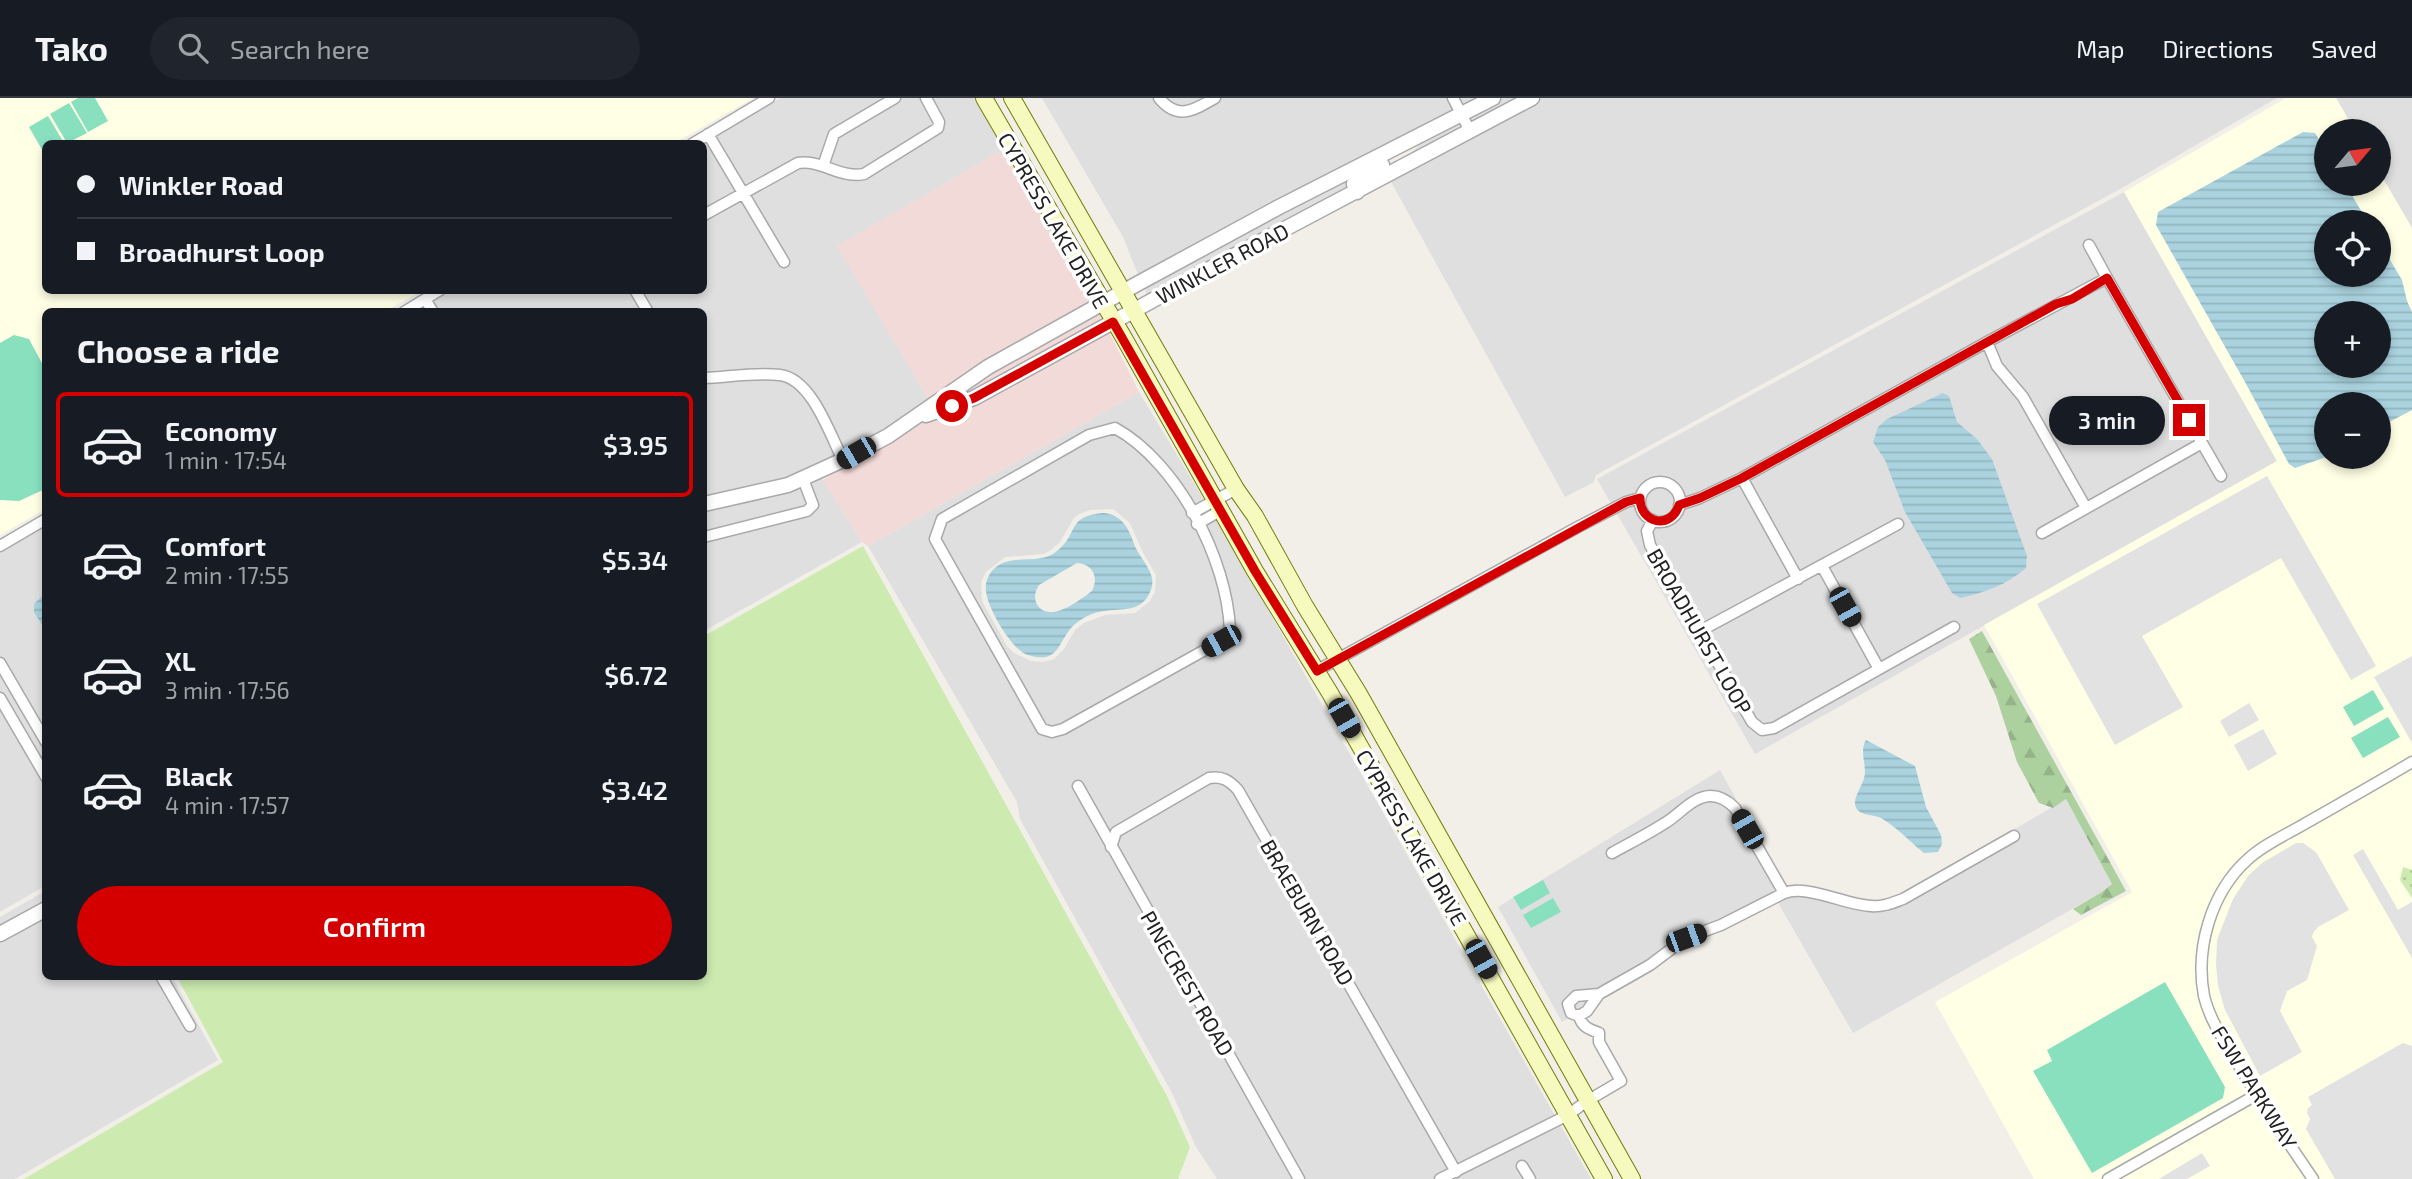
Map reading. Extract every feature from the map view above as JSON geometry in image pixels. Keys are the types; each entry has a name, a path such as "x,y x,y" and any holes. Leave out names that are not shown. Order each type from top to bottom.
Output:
{"main road":[{"name":"CYPRESS LAKE DRIVE","path":"984,98 1217,506 1317,671 1604,1179"},
{"name":"CYPRESS LAKE DRIVE","path":"1012,98 1236,489 1255,516 1338,659 1632,1179"}],"street":[{"path":"698,140 769,98"},
{"path":"823,166 834,134 895,98"},
{"path":"707,213 798,163 810,162 850,175 864,174 936,130 939,122 926,98"},
{"path":"1159,98 1167,107 1179,112 1189,111 1215,98"},
{"path":"1453,98 1470,131"},
{"name":"WINKLER ROAD","path":"707,503 764,492 803,479 843,460 888,436 988,367 1102,303 1279,207 1493,98"},
{"name":"WINKLER ROAD","path":"908,421 974,398 1532,98"},
{"path":"708,134 785,262"},
{"path":"1357,192 1354,184 1360,178 1405,152 1422,135"},
{"path":"2089,245 2221,476"},
{"name":"BROADHURST LOOP","path":"1640,498 1643,511 1653,520 1667,520 1673,517 1679,505 1742,478 2107,278"},
{"path":"410,308 433,294"},
{"path":"425,299 431,308"},
{"path":"1987,342 1997,366 2023,397 2086,508"},
{"path":"707,378 781,375 795,381 807,391 814,402 843,460"},
{"path":"1115,428 1140,444 1163,469 1195,519 1209,541 1229,611 1230,630 1221,641 1063,729 1052,732 1042,729 935,539 942,519 1089,435 1103,429 1115,428"},
{"path":"2042,533 2202,443"},
{"path":"1742,478 1798,579"},
{"path":"707,536 807,511 813,505 803,479"},
{"path":"1317,671 1586,523 1626,502 1640,498 1647,486 1660,482 1672,486 1679,505"},
{"path":"1195,519 1217,506 1236,489"},
{"name":"BROADHURST LOOP","path":"1653,520 1647,531 1650,545 1752,722 1762,730 1774,728 1954,627"},
{"path":"0,546 42,521"},
{"path":"1700,631 1898,524"},
{"path":"1822,566 1879,668"},
{"path":"0,663 42,736"},
{"path":"0,698 42,770"},
{"name":"FSW PARKWAY","path":"2313,1179 2256,1095 2217,1029 2205,998 2202,980 2203,946 2208,922 2231,878 2257,852 2412,762"},
{"name":"BRAEBURN ROAD","path":"1111,847 1116,832 1209,778 1220,776 1230,781 1238,790 1456,1172"},
{"name":"PINECREST ROAD","path":"1077,786 1299,1179"},
{"path":"1612,853 1667,822 1692,803 1714,796 1722,798 1735,808 1784,893"},
{"path":"1579,1016 1574,1015 1569,1008 1571,999 1582,994 1599,993 1650,965 1686,938 1721,925 1791,890 1856,905 1886,906 2014,836"},
{"path":"1445,895 1466,884"},
{"path":"0,934 42,910"},
{"path":"163,980 190,1026"},
{"path":"1579,1016 1593,1004 1599,993"},
{"path":"1440,1179 1569,1115 1620,1081 1599,1042 1599,1033 1587,1029 1580,1022 1579,1016"},
{"path":"2108,1179 2256,1095"},
{"path":"1522,1166 1530,1179"}],"shaded area":[{"path":"0,98 753,98 680,140 42,140 42,294 416,294 391,308 42,308 42,511 0,535"},
{"path":"780,98 974,98 1004,149 838,246 929,400 885,432 786,480 707,498 707,308 436,308 432,301 444,294 707,294 707,140"},
{"path":"1042,98 1482,98 1139,277 1123,237"},
{"path":"1503,98 1518,98 1410,154 1425,139"},
{"path":"1542,98 2277,98 2122,188 1596,475 1594,482 1565,497 1390,180"},
{"path":"2286,98 2336,98 2348,119 2314,119 2314,196 2391,196 2391,192 2412,228 2412,1179 2034,1179 1935,1002 2132,892 1984,625 2277,461 2124,192"},
{"path":"2336,98 2412,98 2412,228 2391,192 2391,119 2348,119"},
{"path":"1004,149 1093,302 929,400 837,246"},
{"path":"1361,171 1350,190 1148,297 1143,286"},
{"path":"2124,192 2277,461 1755,754 1597,479"},
{"path":"1098,311 1103,321 983,387 941,404 991,371"},
{"path":"1108,330 1139,392 868,546 862,542 823,480 914,424 969,405"},
{"path":"1139,392 1229,541 1591,1179 1217,1179 1196,1147 1172,1093 1020,819 1017,802 868,546","holes":["1113,509 1130,523 1156,575 1155,592 1150,601 1135,613 1105,615 1084,623 1075,630 1064,649 1054,659 1031,661 1014,653 1007,646 982,601 981,582 986,572 1005,557 1044,554 1051,550 1060,542 1074,518 1081,513"]},
{"path":"2267,476 2376,666 2351,680 2281,558 2142,636 2183,707 2115,745 2037,604"},
{"path":"822,478 862,542 707,629 707,508 805,488"},
{"path":"42,521 42,888 0,912 0,546"},
{"path":"2412,656 2412,743 2374,677"},
{"path":"2249,703 2259,720 2229,737 2220,721"},
{"path":"2263,729 2277,754 2248,771 2234,745"},
{"path":"1720,770 1787,890 1890,902 2066,799 2112,884 1853,1033 1776,899 1677,945 1643,977 1562,1022 1498,907"},
{"path":"2296,843 2303,843 2316,852 2349,910 2318,927 2313,933 2312,937 2317,946 2307,980 2287,991 2280,1011 2302,1052 2260,1076 2225,1010 2218,986 2217,940 2233,899 2248,876 2262,863"},
{"path":"2363,849 2398,910 2412,902 2412,958 2353,855"},
{"path":"42,893 42,905 0,928 0,917"},
{"path":"42,916 42,980 174,980 218,1060 15,1179 0,1179 0,940"},
{"path":"2403,1043 2412,1046 2412,1179 2335,1179 2306,1129 2310,1119 2308,1108 2312,1105 2308,1097"},
{"path":"2202,1153 2210,1166 2187,1179 2159,1179"}],"green space":[{"path":"78,98 95,98 108,121 88,132 71,102"},
{"path":"69,103 87,133 73,140 65,140 50,114"},
{"path":"48,116 62,140 42,140 42,150 29,127"},
{"path":"14,335 29,339 42,363 42,490 19,501 0,500 0,343"},
{"path":"863,546 1167,1096 1190,1147 1178,1179 24,1179 223,1062 179,980 707,980 707,634"},
{"path":"1982,631 2126,891 2081,915 2073,909 2112,884 2066,799 2053,808 2039,803 2017,762 1996,696 1969,639"},
{"path":"2373,690 2384,709 2354,726 2343,707"},
{"path":"2388,717 2400,737 2363,758 2351,738"},
{"path":"2403,867 2412,870 2412,898 2400,880"},
{"path":"1543,880 1550,893 1521,910 1513,897"},
{"path":"1553,898 1561,912 1531,928 1523,915"},
{"path":"2165,982 2225,1087 2223,1098 2092,1173 2033,1071 2052,1061 2047,1050"}],"water":[{"path":"2303,132 2314,133 2314,196 2352,196 2361,210 2314,210 2314,287 2391,287 2391,262 2402,280 2412,312 2412,410 2391,421 2391,392 2314,392 2314,461 2295,468 2289,464 2156,225 2158,212"},
{"path":"1943,393 1949,396 1957,422 1977,439 1992,459 2027,556 2026,568 2011,579 1960,598 1952,593 1905,512 1885,460 1873,442 1878,427 1887,419"},
{"path":"1109,514 1123,523 1148,567 1152,579 1150,592 1142,603 1136,606 1091,614 1082,619 1071,628 1051,655 1028,655 1008,637 995,617 987,597 988,577 1003,563 1042,558 1057,551 1064,545 1078,522 1091,515","holes":["1077,563 1091,569 1095,576 1092,591 1058,611 1044,611 1038,606 1035,595 1039,585"]},
{"path":"42,596 42,625 34,612 34,604"},
{"path":"1866,740 1915,766 1926,807 1941,835 1942,844 1938,852 1924,853 1887,822 1861,812 1856,807 1855,799 1865,776 1863,752"}],"route":[{"path":"952,406 974,398 1113,322 1255,571 1317,671 1626,502 1640,498 1640,505 1647,517 1660,522 1667,520 1673,517 1679,505 1742,478 2107,278 2189,420"}]}
